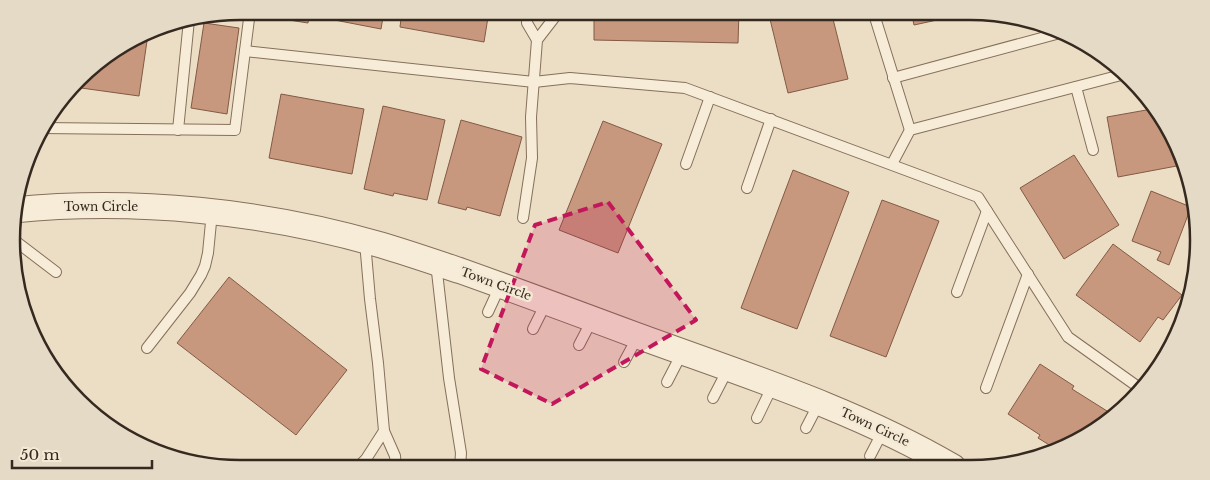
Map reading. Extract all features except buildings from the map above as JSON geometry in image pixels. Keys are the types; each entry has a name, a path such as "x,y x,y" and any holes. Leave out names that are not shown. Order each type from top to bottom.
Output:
{"street":[{"name":"Town Circle","path":"22,210 107,206 212,212 304,226 389,247 501,285 819,402 883,430 936,460"}],"lane":[{"path":"50,128 235,130 249,20"},
{"path":"527,20 538,40"},
{"path":"523,218 532,158 531,117 538,40 553,20"},
{"path":"876,20 910,130 892,164"},
{"path":"178,130 188,26"},
{"path":"893,78 1050,36"},
{"path":"245,51 534,82 570,78 685,88 892,164 978,197 1068,337 1135,385"},
{"path":"910,130 1117,76"},
{"path":"1076,87 1093,150"},
{"path":"686,164 710,97"},
{"path":"747,188 771,120"},
{"path":"957,292 987,211"},
{"path":"147,348 201,276 208,253 212,212"},
{"path":"365,241 384,431 395,460"},
{"path":"20,245 56,272"},
{"path":"436,263 461,460"},
{"path":"986,388 1028,274"},
{"path":"488,312 501,285"},
{"path":"533,329 546,302"},
{"path":"579,345 593,319"},
{"path":"624,362 638,336"},
{"path":"667,382 682,352"},
{"path":"714,398 728,368"},
{"path":"757,418 773,385"},
{"path":"806,428 819,402"},
{"path":"870,456 883,430"},
{"path":"365,460 384,431"}],"highlighted area":[{"path":"608,202 696,320 552,404 481,369 535,225"}]}
